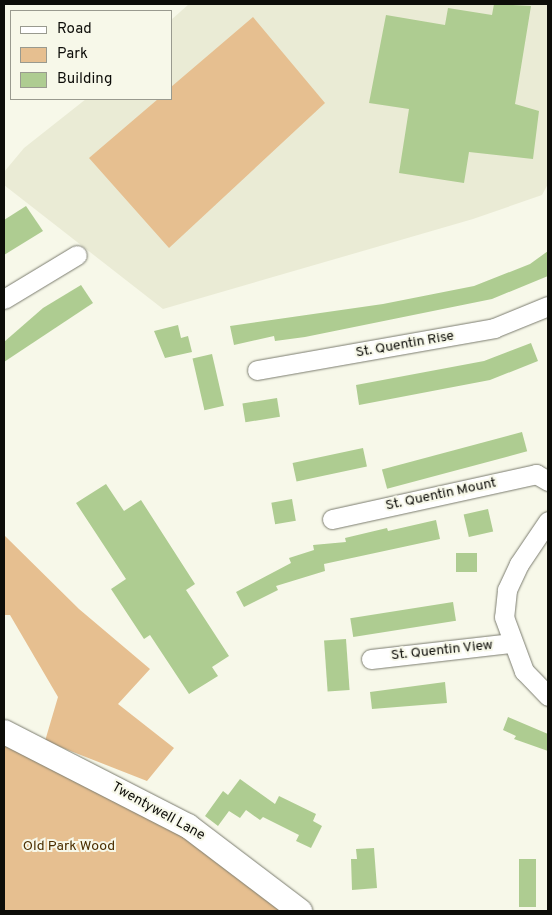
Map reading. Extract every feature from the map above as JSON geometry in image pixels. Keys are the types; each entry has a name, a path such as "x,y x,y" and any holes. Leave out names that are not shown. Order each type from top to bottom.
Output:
{"street":[{"path":"4,299 77,255"},
{"name":"St. Quentin Rise","path":"258,370 494,328 548,306"},
{"name":"St. Quentin Mount","path":"332,519 536,474 548,481"},
{"path":"548,521 519,564 508,590 504,617 512,643 524,671 548,696"},
{"name":"St. Quentin View","path":"371,659 512,643"},
{"name":"Twentywell Lane","path":"4,732 188,826 300,911"}],"shaded area":[{"path":"189,4 548,4 548,184 542,195 473,219 163,309 4,185 4,172 24,148 85,100 172,100 172,19"}],"green space":[{"path":"253,17 325,103 169,248 89,158 157,100 172,100 172,86"},
{"path":"4,535 79,609 150,669 118,704 174,748 147,781 45,741 58,697 10,615 4,615"},
{"name":"Old Park Wood","path":"4,744 204,847 285,911 4,911"}],"building":[{"path":"494,4 531,6 515,104 539,111 533,159 469,152 464,183 399,173 409,109 369,103 386,15 445,25 448,8 492,15"},
{"path":"26,206 43,231 4,255 4,220"},
{"path":"548,251 548,276 492,299 305,337 275,341 274,336 234,345 230,326 383,304 474,286 530,264"},
{"path":"81,285 93,303 4,362 4,342 43,308"},
{"path":"178,325 181,338 188,336 192,352 165,358 154,331"},
{"path":"531,343 538,361 490,380 359,405 356,385 484,361"},
{"path":"212,354 224,406 204,410 193,358"},
{"path":"277,398 280,417 245,422 242,403"},
{"path":"522,432 527,451 387,489 382,470"},
{"path":"363,448 367,467 297,482 293,463"},
{"path":"106,484 124,511 141,500 195,584 186,590 229,656 212,667 218,676 189,694 150,635 144,639 111,589 126,579 76,503"},
{"path":"292,499 296,521 275,524 271,503"},
{"path":"488,509 493,531 469,537 464,515"},
{"path":"436,520 440,539 324,564 325,571 276,586 278,590 244,607 236,592 291,563 289,558 314,550 313,545 346,542 345,538 387,528 388,531"},
{"path":"456,553 477,553 477,572 456,572"},
{"path":"453,602 456,621 353,637 350,618"},
{"path":"346,639 350,690 328,691 324,641"},
{"path":"445,682 447,703 372,709 370,692"},
{"path":"508,717 548,734 548,751 514,739 516,736 503,730"},
{"path":"240,779 275,804 279,796 316,814 313,821 322,826 311,848 296,841 299,835 263,817 260,820 246,810 240,818 229,811 218,826 205,816 223,791 228,795"},
{"path":"374,848 377,888 352,890 351,859 357,859 356,849"},
{"path":"519,859 536,859 536,907 519,907"}]}
